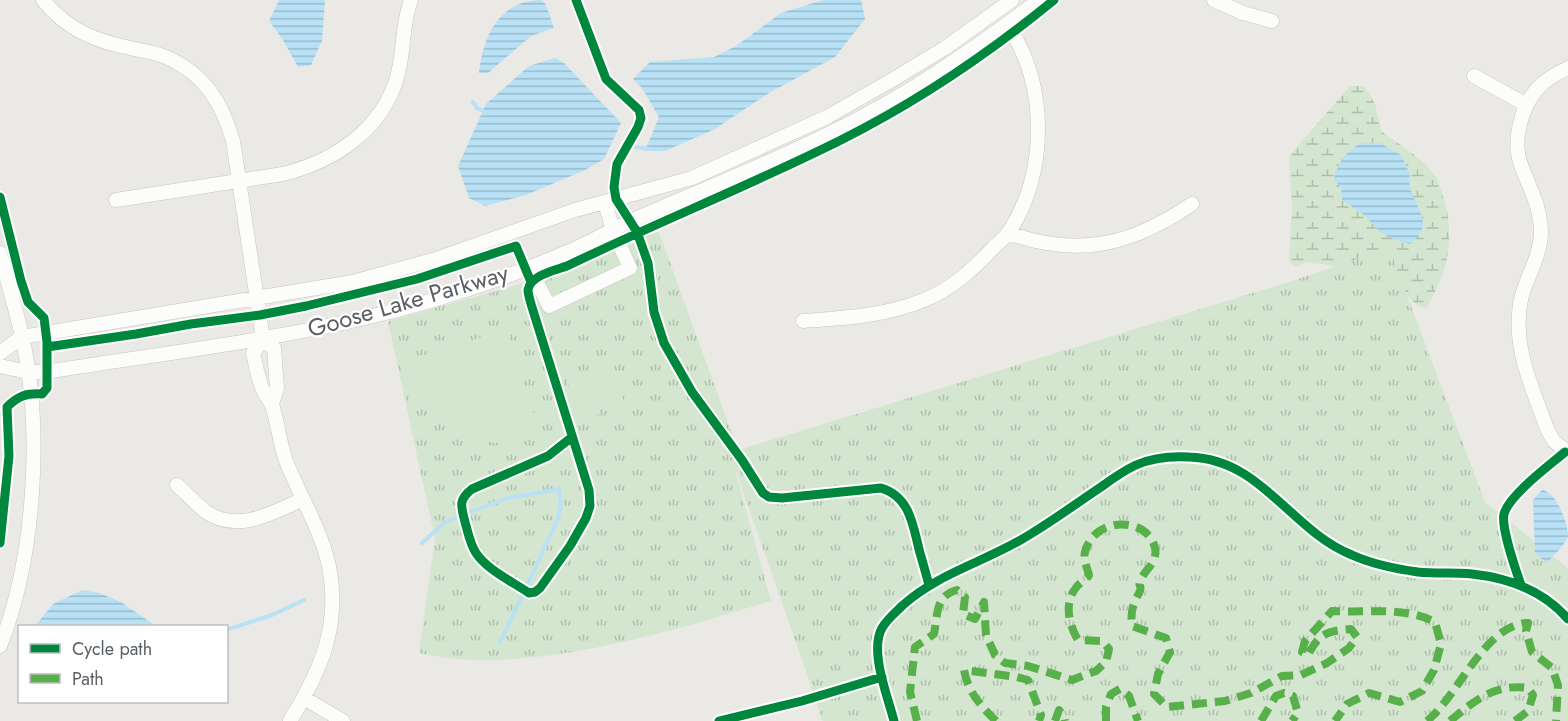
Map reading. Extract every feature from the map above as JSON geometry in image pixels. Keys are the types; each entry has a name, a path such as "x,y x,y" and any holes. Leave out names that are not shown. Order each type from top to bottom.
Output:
{"street":[{"path":"43,0 66,24 84,34 104,43 166,57 202,81 217,99 233,141 263,339 274,348 277,388 272,404"},
{"path":"116,200 305,169 335,155 354,141 373,122 387,103 396,83 406,11 411,0"},
{"name":"Goose Lake Parkway","path":"0,353 22,337 353,282 436,259 575,210 692,178 827,117 945,48 1012,0"},
{"name":"Goose Lake Parkway","path":"0,366 28,372 46,372 263,339 366,318 428,301 529,267 730,180 850,123 929,79 1039,0"},
{"path":"1214,0 1243,13 1272,21"},
{"path":"804,321 866,316 896,310 925,300 952,286 976,267 1008,233 1026,195 1035,164 1038,132 1037,101 1029,71 1020,44 1007,24"},
{"path":"1568,68 1554,75 1538,88 1527,105 1520,124 1518,143 1520,163 1536,199 1541,237 1537,257 1522,294 1518,317 1518,341 1548,431 1554,441 1568,453"},
{"path":"1474,76 1527,105"},
{"path":"529,267 549,306 630,268 613,230 605,202"},
{"path":"1008,233 1032,242 1060,245 1088,245 1116,241 1143,233 1192,204"},
{"path":"0,253 22,337 28,372 33,444 31,505 22,567 6,632 0,646"},
{"path":"263,339 253,352 263,391 272,404 285,459 329,566 331,623 325,652 304,698 290,721"},
{"path":"177,484 205,511 230,521 243,522 258,518 303,499"},
{"path":"304,698 343,721"}],"green space":[{"path":"1350,86 1364,86 1375,104 1382,132 1424,163 1439,184 1449,223 1448,252 1440,281 1426,308 1417,305 1388,277 1361,270 1306,262 1296,267 1289,262 1292,208 1289,156"},
{"path":"657,227 738,450 1289,282 1389,248 1485,502 1568,568 1568,721 823,721 816,703 742,718 740,712 777,704 813,691 734,466 771,601 648,636 572,652 496,660 458,659 419,653 435,539 388,321 549,276"},
{"path":"498,332 508,336 542,437 500,443 486,442 459,433 446,426 424,408 404,381 399,363"},
{"path":"610,365 625,404 606,411 592,372"},
{"path":"585,374 600,414 582,420 567,381"}],"water":[{"path":"279,0 325,0 322,41 311,65 298,67 269,21"},
{"path":"542,0 554,28 531,36 488,73 479,73 484,46 489,34 504,13 515,6"},
{"path":"823,0 861,0 865,19 835,57 769,93 715,129 665,151 645,151 659,117 642,88 633,79 650,62 714,57 736,46 781,13"},
{"path":"555,58 564,63 621,123 604,159 585,170 526,195 485,206 469,198 458,166 486,104 529,66"},
{"path":"1362,143 1380,143 1401,155 1410,174 1411,189 1423,223 1420,233 1410,244 1395,240 1380,232 1363,214 1342,200 1341,188 1334,179 1340,164 1351,150"},
{"path":"1542,490 1552,496 1556,502 1566,523 1568,536 1562,547 1547,563 1535,553 1533,500"},
{"path":"82,590 99,593 121,602 155,625 36,625 53,604"}],"waterway":[{"path":"473,102 477,108 486,112"},
{"path":"633,147 651,149"},
{"path":"468,513 508,498 559,489 561,506 557,521 500,643"},
{"path":"422,543 445,522 458,517"},
{"path":"228,629 272,615 304,600"}],"marked path":[{"path":"917,721 910,692 915,647 934,634 941,601 957,590 965,597 963,614 975,619 984,602 986,635 995,655 1005,663 1028,666 1072,680 1096,671 1106,662 1109,649 1102,641 1078,640 1070,621 1069,608 1075,589 1089,575 1085,552 1090,540 1098,532 1120,524 1142,530 1150,537 1155,548 1155,558 1140,581 1140,589 1133,606 1132,626 1166,638 1170,652 1158,674 1154,694 1167,707 1225,701 1251,693 1282,676 1301,675 1327,663 1349,648 1357,637 1351,629 1330,632 1316,642 1308,655 1302,652 1305,641 1332,611 1398,612 1435,622 1441,644 1434,670 1422,691 1400,702 1369,693 1347,704 1335,721"},
{"path":"1427,721 1439,709 1473,663 1499,635 1513,626 1528,623 1526,631 1532,652 1552,668 1558,685 1556,721"},
{"path":"996,721 976,698 968,685 964,670 1028,680 1041,715 1039,721"},
{"path":"1450,721 1477,700 1495,691 1505,688 1528,688 1533,695 1528,711 1515,721"},
{"path":"1106,721 1106,707 1111,694 1120,689 1129,696 1138,721"},
{"path":"1261,721 1276,696 1284,693 1293,696 1298,713 1292,721"},
{"path":"1055,721 1059,710 1065,721"}],"cycle path":[{"path":"576,0 606,79 639,110 641,118 638,127 617,164 614,187 616,199 637,232 648,263 654,312 664,343 692,392 763,493 769,497 782,498 881,488 899,498 909,514 929,585"},
{"path":"572,437 548,456 472,489 463,500 464,516 476,553 493,570 529,593 540,588 570,546 590,506 589,490 529,297 528,290 533,280 773,172 897,110 1004,39 1054,0"},
{"path":"0,197 21,281 28,302 44,318 47,342 47,388 42,394 27,395 15,400 7,407 9,456 0,543"},
{"path":"47,347 306,306 417,279 516,246 531,282"},
{"path":"1521,585 1507,538 1504,514 1507,506 1522,489 1565,452"},
{"path":"894,721 881,674 878,649 882,628 903,605 948,575 1029,535 1127,470 1162,458 1189,457 1214,461 1237,470 1275,497 1330,544 1352,555 1384,566 1410,571 1472,574 1499,579 1537,594 1559,609 1568,619"},
{"path":"719,721 802,701 882,677"}]}
